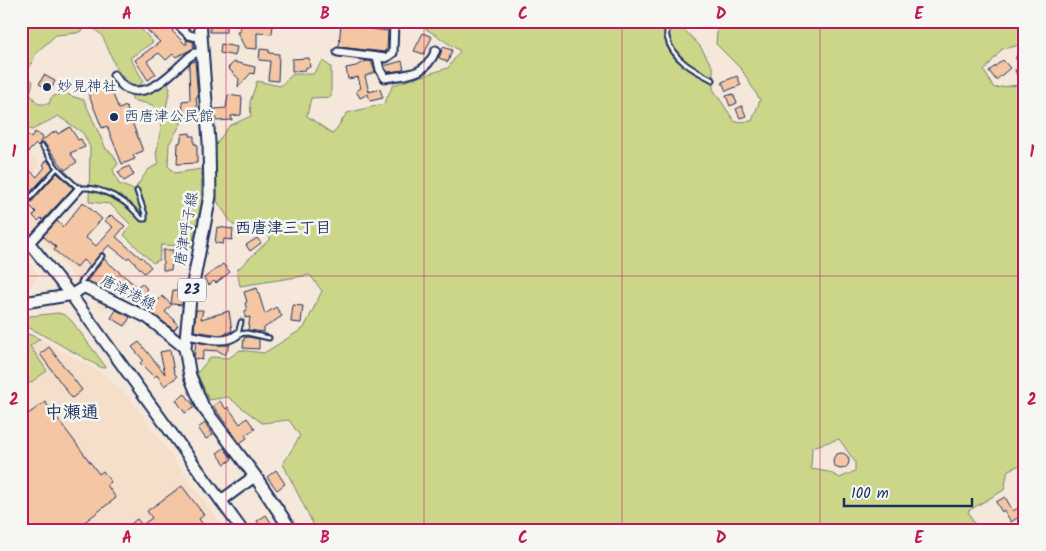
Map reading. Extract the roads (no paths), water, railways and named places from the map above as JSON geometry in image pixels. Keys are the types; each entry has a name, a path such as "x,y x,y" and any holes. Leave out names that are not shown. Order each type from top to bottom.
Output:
{"main road":[{"name":"唐津呼子線","path":"200,21 210,196 190,299 185,348 190,376 203,407 291,530"}],"street":[{"path":"174,21 190,35 202,38"},
{"path":"338,52 386,58 392,53 394,21"},
{"path":"377,57 380,70 385,78 415,73 431,63 436,50"},
{"path":"114,75 122,86 130,90 145,90 157,84 189,56 195,53 203,54"},
{"path":"30,243 79,189"},
{"path":"21,233 71,295 242,530"},
{"name":"唐津港線","path":"71,295 84,287 148,318 185,348"},
{"path":"21,303 71,295"},
{"path":"186,335 224,341 238,334"},
{"path":"222,500 254,476"}],"lane":[{"path":"668,21 667,38 675,53 686,65 713,80"},
{"path":"1019,58 1025,57"},
{"path":"42,146 56,168 79,189 86,187 103,191 128,204 142,220 145,219 145,214 137,191"},
{"path":"21,208 56,168"},
{"path":"84,287 81,282 102,256"},
{"path":"242,322 238,334 247,333 269,338"}],"place":[{"name":"妙見神社","path":"47,87"},
{"name":"西唐津公民館","path":"114,117"}],"district":[{"name":"西唐津三丁目","path":"283,228"},
{"name":"中瀬通","path":"72,413"}]}
